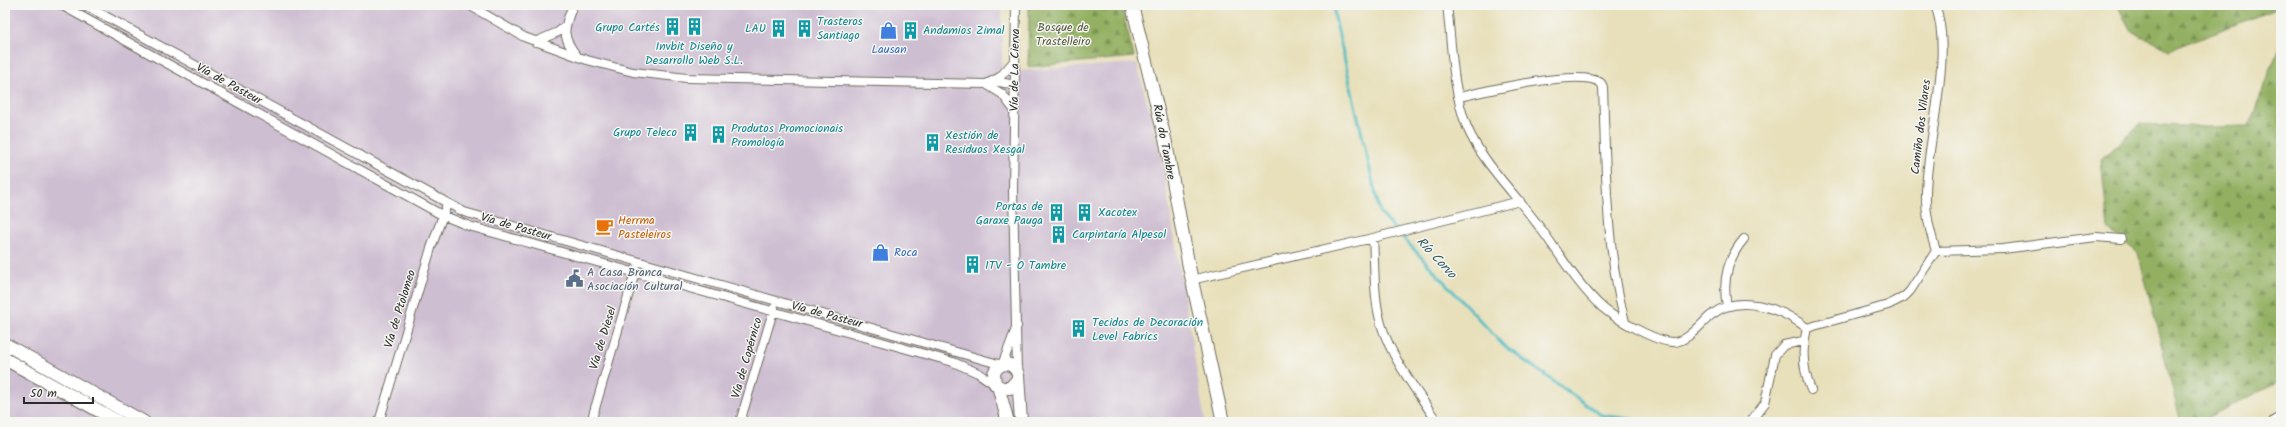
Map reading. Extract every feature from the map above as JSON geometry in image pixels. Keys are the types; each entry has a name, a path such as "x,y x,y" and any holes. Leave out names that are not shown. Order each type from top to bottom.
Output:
{"main road":[{"name":"Rúa do Tambre","path":"1132,5 1166,143 1191,280 1223,422"},
{"path":"5,344 144,422"},
{"path":"5,359 119,422"},
{"path":"998,386 1010,388 1017,375 1012,366 1002,365 995,369 993,376 998,386 1008,422"},
{"name":"Vía de La Cierva","path":"1017,375 1020,422"},
{"path":"2275,422 2281,420"}],"street":[{"name":"Vía de Pasteur","path":"61,5 442,215 469,226 635,274 953,362 988,378 998,386"},
{"name":"Vía de Pasteur","path":"85,5 447,204 478,217 1002,365"},
{"path":"469,5 517,34 535,42 556,50 633,72 687,78 1015,85"},
{"path":"556,50 555,40 562,32 573,5"},
{"name":"Vía de La Cierva","path":"1016,5 1013,190 1017,375"},
{"path":"1447,5 1459,97 1467,127 1484,155 1539,226 1562,261 1603,308 1625,322 1666,341 1680,341 1711,315 1727,306 1745,305 1772,308 1807,328 1888,304 1904,297 1910,291 1936,251 2003,249 2096,237 2121,239"},
{"name":"Camiño dos Vilares","path":"1935,5 1939,14 1942,49 1926,192 1927,222 1936,251"},
{"path":"535,42 562,32"},
{"path":"562,32 570,46 579,57"},
{"path":"994,84 1015,59"},
{"path":"1459,97 1531,81 1587,79 1602,83 1611,255 1616,289 1625,322"},
{"path":"994,84 1015,111"},
{"path":"1191,280 1373,238 1520,201"},
{"name":"Vía de Ptolomeo","path":"379,422 442,215 447,204"},
{"path":"1373,238 1378,311 1381,326 1389,346 1437,422"},
{"path":"1727,306 1724,284 1730,259 1744,239"},
{"name":"Vía de Diesel","path":"591,422 638,261"},
{"name":"Vía de Copérnico","path":"740,422 776,301"},
{"name":"Vía de La Cierva","path":"1002,365 1017,326"},
{"path":"1807,328 1803,340 1804,369 1811,390"},
{"path":"1750,422 1765,403 1775,355 1784,345 1803,340"}],"shaded area":[{"path":"5,5 1002,5 1002,72 1137,63 1161,156 1205,422 5,422"}],"green space":[{"name":"Bosque de Trastelleiro","path":"1029,5 1121,5 1134,57 1028,67"},
{"path":"2117,5 2281,5 2281,10 2278,8 2169,50 2131,31"},
{"path":"2281,42 2281,381 2198,422 2181,422 2138,253 2108,229 2101,159 2140,124 2206,127 2249,126"}],"waterway":[{"name":"Río Corvo","path":"1334,5 1335,18 1380,213 1504,346 1601,415 1654,422"}],"place":[{"name":"Grupo Cartés","path":"673,27"},
{"name":"Invbit Diseño y Desarrollo Web S.L.","path":"694,27"},
{"name":"LAU","path":"779,28"},
{"name":"Trasteros Santiago","path":"804,28"},
{"name":"Lausan","path":"889,30"},
{"name":"Andamios Zimal","path":"910,30"},
{"name":"Grupo Teleco","path":"690,132"},
{"name":"Produtos Promocionais Promología","path":"718,135"},
{"name":"Xestión de Residuos Xesgal","path":"932,142"},
{"name":"Xacotex","path":"1085,212"},
{"name":"Portas de Garaxe Pauga","path":"1056,213"},
{"name":"Herrma Pasteleiros","path":"605,227"},
{"name":"Carpintaría Alpesol","path":"1059,234"},
{"name":"Roca","path":"881,252"},
{"name":"ITV - O Tambre","path":"972,265"},
{"name":"A Casa Branca Asociación Cultural","path":"574,279"},
{"name":"Tecidos de Decoración Level Fabrics","path":"1079,329"}]}
